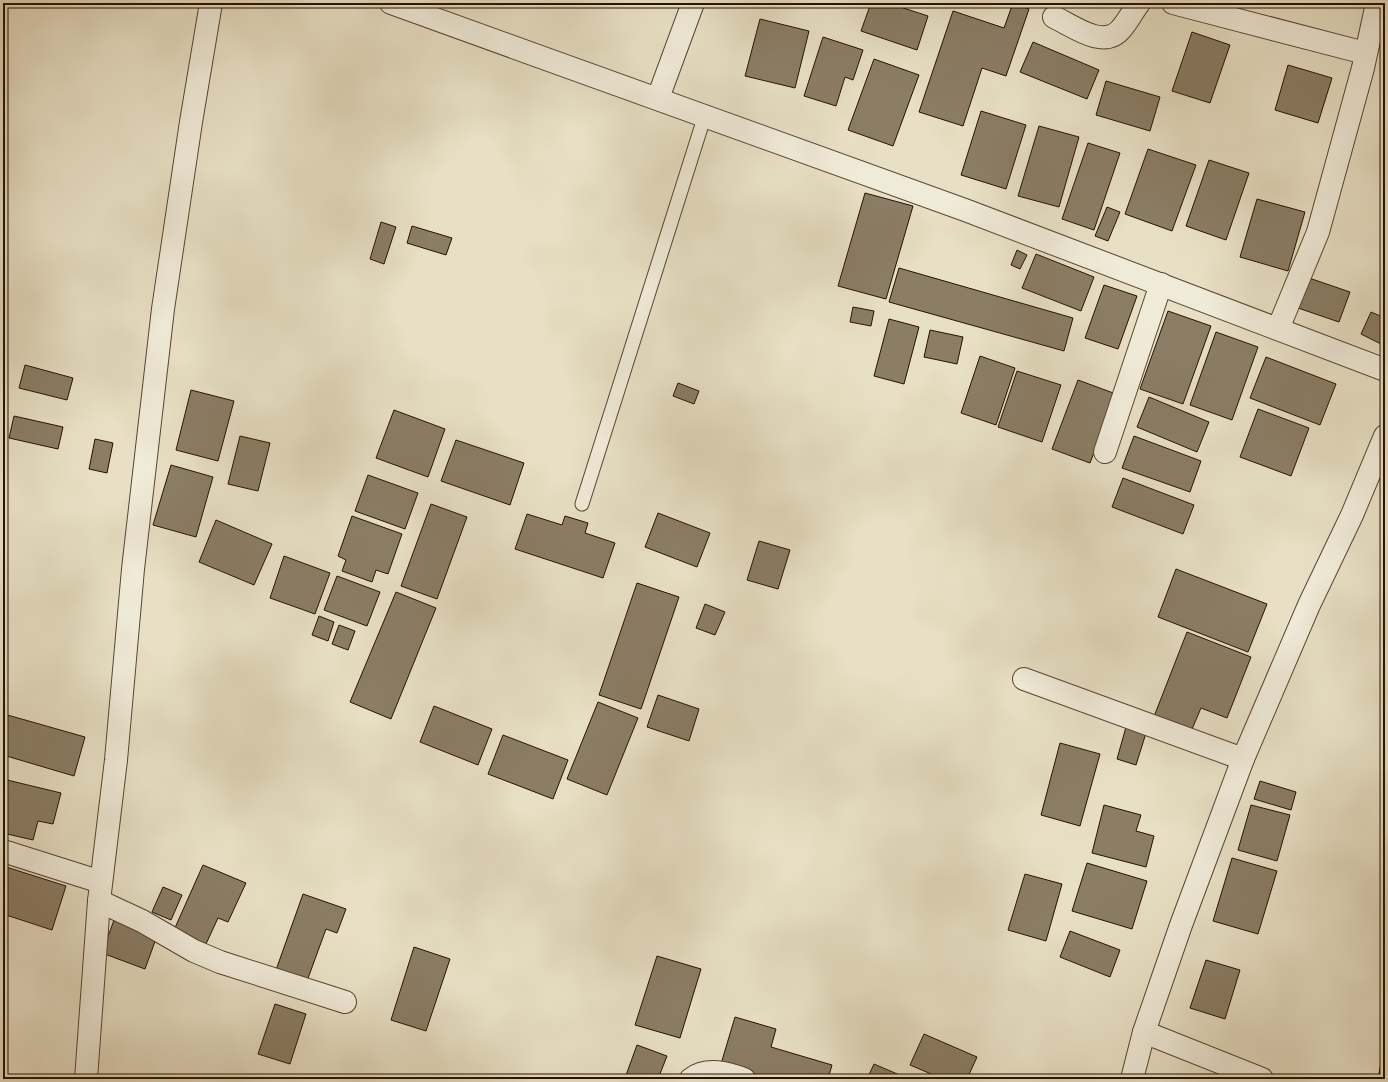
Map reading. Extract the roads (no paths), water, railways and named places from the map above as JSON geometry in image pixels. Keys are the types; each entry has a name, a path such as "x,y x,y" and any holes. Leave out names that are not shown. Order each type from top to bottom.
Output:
{"street":[{"path":"86,1079 100,891 116,760 133,569 163,309 190,122 211,3"},
{"path":"391,3 705,115 1161,284 1385,370"},
{"path":"658,98 693,3"},
{"path":"1054,17 1096,37 1109,37 1121,29 1139,3"},
{"path":"1173,3 1366,53"},
{"path":"1278,329 1318,232 1366,53 1377,3"},
{"path":"1105,452 1161,284"},
{"path":"1133,1076 1144,1032 1181,925 1243,759 1309,605 1352,515 1385,436"},
{"path":"1024,679 1243,759"},
{"path":"3,851 100,891 142,921 194,951 220,962 345,1002"},
{"path":"1144,1032 1262,1079"},
{"path":"691,1079 711,1072 725,1073 744,1079"}],"lane":[{"path":"582,504 705,115"}]}
